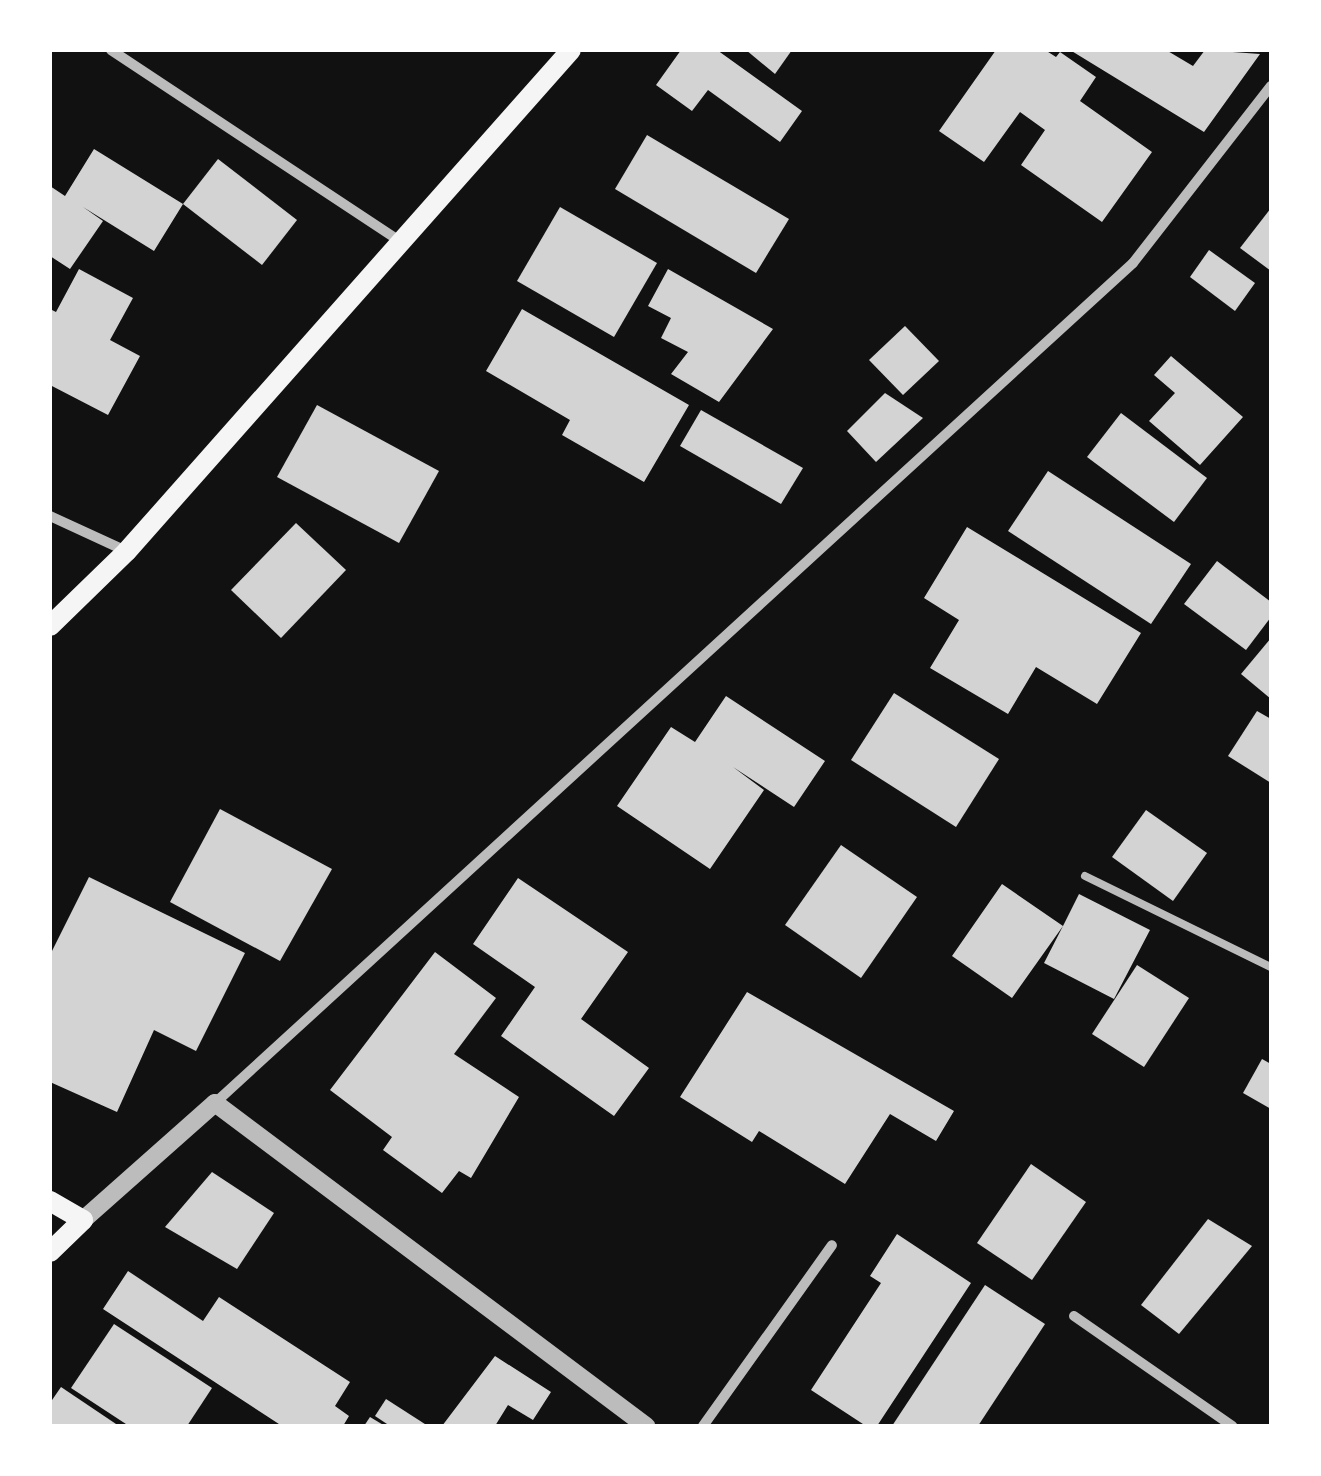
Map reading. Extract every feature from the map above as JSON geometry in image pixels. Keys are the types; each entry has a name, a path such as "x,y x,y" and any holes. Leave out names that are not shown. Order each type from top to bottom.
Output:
{"main road":[{"path":"50,626 127,551 404,244 570,50"},
{"path":"50,1200 84,1220 50,1252"}],"street":[{"path":"111,50 404,244"},
{"path":"84,1220 1133,262 1271,86"},
{"path":"50,516 127,551"},
{"path":"215,1104 646,1426"},
{"path":"703,1426 832,1246"},
{"path":"1074,1316 1232,1426"}],"lane":[{"path":"1085,876 1271,967"}],"building":[{"path":"681,50 717,50 802,111 780,142 708,90 692,111 656,85"},
{"path":"746,50 792,50 775,74"},
{"path":"996,50 1045,50 1056,57 1060,52 1096,77 1080,101 1152,152 1102,222 1021,165 1045,130 1020,112 984,162 939,131"},
{"path":"1070,50 1166,50 1193,66 1205,50 1260,54 1204,132"},
{"path":"647,135 789,219 756,273 615,189"},
{"path":"94,149 183,204 154,251 83,207 103,221 70,269 50,256 50,186 65,196"},
{"path":"218,159 297,220 262,265 183,204"},
{"path":"560,207 657,263 614,337 517,281"},
{"path":"1271,208 1271,271 1240,248"},
{"path":"1209,250 1255,283 1235,311 1190,277"},
{"path":"79,269 133,298 110,340 140,356 108,415 50,385 50,309 56,312"},
{"path":"668,269 773,329 719,402 671,374 688,352 661,338 671,318 648,306"},
{"path":"522,309 689,405 644,482 562,435 570,420 486,371"},
{"path":"905,326 939,361 903,395 869,360"},
{"path":"1171,356 1243,417 1200,465 1149,421 1175,393 1154,375"},
{"path":"885,393 923,418 876,462 847,431"},
{"path":"317,405 439,471 399,543 277,477"},
{"path":"701,410 803,468 781,504 680,446"},
{"path":"1121,413 1207,478 1174,522 1087,457"},
{"path":"1048,471 1191,564 1151,624 1008,531"},
{"path":"296,523 346,570 281,638 231,590"},
{"path":"967,527 1141,633 1097,704 1036,667 1008,714 930,668 959,620 924,598"},
{"path":"1217,561 1271,602 1271,617 1246,650 1184,604"},
{"path":"1271,638 1271,699 1241,674"},
{"path":"894,693 999,759 956,827 851,760"},
{"path":"726,696 825,761 794,807 733,767 764,790 710,869 617,806 671,727 695,742"},
{"path":"1257,711 1271,719 1271,783 1228,756"},
{"path":"220,809 332,869 280,961 170,902"},
{"path":"1146,810 1207,853 1173,901 1112,857"},
{"path":"841,845 917,897 861,978 785,925"},
{"path":"89,877 245,953 196,1051 154,1030 117,1112 50,1082 50,955"},
{"path":"518,878 628,952 581,1019 649,1068 614,1116 501,1036 535,987 473,944"},
{"path":"1002,884 1063,926 1012,998 952,956"},
{"path":"1079,894 1150,930 1114,999 1044,963"},
{"path":"435,952 496,998 454,1054 519,1097 471,1178 459,1171 442,1193 383,1150 392,1137 330,1090"},
{"path":"1137,965 1189,998 1144,1067 1092,1034"},
{"path":"747,992 954,1111 936,1141 890,1114 845,1184 759,1131 752,1142 680,1097"},
{"path":"1262,1059 1271,1064 1271,1109 1243,1093"},
{"path":"1031,1164 1086,1202 1032,1280 977,1243"},
{"path":"212,1172 274,1213 237,1269 165,1227"},
{"path":"1208,1219 1252,1246 1179,1334 1141,1305"},
{"path":"897,1234 971,1283 877,1426 866,1426 811,1390 881,1283 870,1276"},
{"path":"128,1271 203,1321 219,1297 350,1382 335,1406 349,1416 343,1426 282,1426 103,1309"},
{"path":"985,1285 1045,1324 978,1426 892,1426"},
{"path":"114,1324 212,1388 187,1426 129,1426 71,1388"},
{"path":"495,1356 551,1392 533,1420 508,1405 495,1426 442,1426"},
{"path":"61,1387 119,1426 50,1426 50,1403"},
{"path":"386,1399 428,1426 390,1426 375,1416"},
{"path":"370,1417 385,1426 364,1426"}]}
